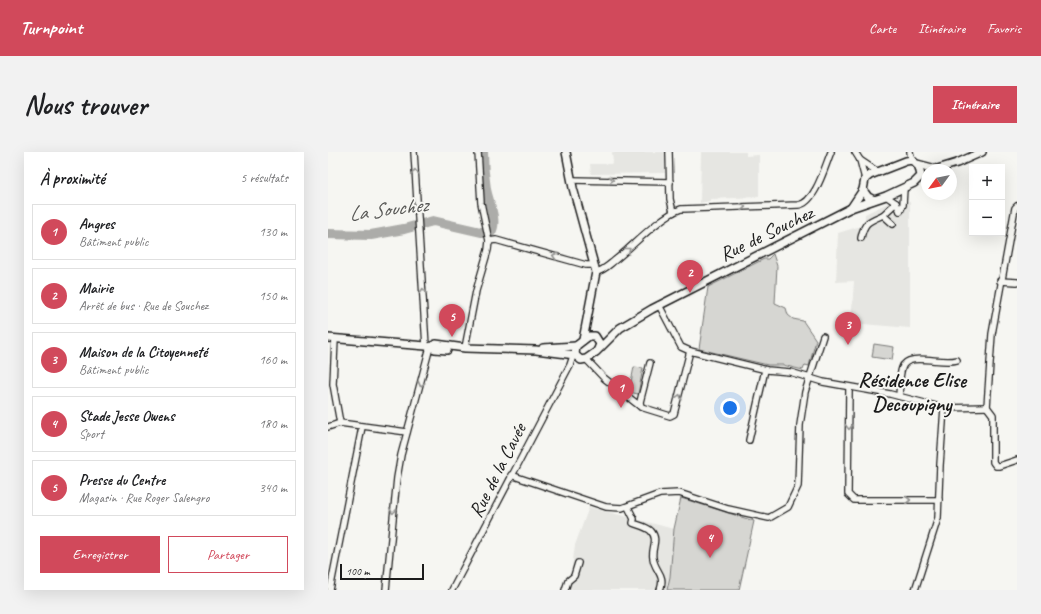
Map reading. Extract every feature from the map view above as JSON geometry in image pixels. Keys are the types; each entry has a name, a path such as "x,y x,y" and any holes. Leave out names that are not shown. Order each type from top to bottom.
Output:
{"main road":[{"path":"566,152 594,268 587,324 583,340"},
{"path":"954,164 982,152"},
{"path":"874,200 868,197 863,190 865,179 906,160 921,164"},
{"path":"914,162 921,173 920,178"},
{"name":"Rue de Souchez","path":"579,357 598,349 630,320 851,208 886,196 914,183 920,178"},
{"name":"Rue de Souchez","path":"851,208 863,190"},
{"path":"587,324 594,337 600,344 598,349"},
{"name":"Rue de Souchez","path":"576,346 583,340 612,335"},
{"path":"332,338 428,346 439,349 457,350 465,348 536,350 579,357 576,346 542,348 536,350"}],"street":[{"path":"386,590 397,478 428,346 414,152"},
{"path":"465,348 476,291 489,242 481,204 478,152"},
{"path":"489,242 496,240 594,268 604,269 673,212 681,209 802,205 812,198 830,152"},
{"path":"854,152 860,160 878,172"},
{"path":"910,152 914,162"},
{"path":"669,153 671,208 673,212"},
{"path":"860,160 865,179"},
{"path":"572,180 670,182"},
{"path":"886,196 896,203 900,211 903,205 904,188"},
{"path":"861,238 865,225 883,215 896,203"},
{"path":"1017,206 1015,208 1000,281 992,334 987,407 993,415 993,462 996,466 999,466 1017,460"},
{"path":"883,215 893,224"},
{"path":"1000,281 1017,282"},
{"path":"659,305 681,347 690,351 765,370 790,372 850,388 899,396 944,408 987,407"},
{"path":"511,476 606,507 628,507 660,494 679,493 728,509 769,518 788,507 798,486 800,425 805,392 823,336"},
{"path":"332,338 331,392 340,423"},
{"path":"570,365 579,357 641,408 670,416 674,414 690,351"},
{"name":"Rue de la Cavée","path":"452,590 570,365 579,357"},
{"path":"899,396 902,368 906,362 912,359 949,362 957,360"},
{"path":"641,408 640,402 650,363"},
{"path":"748,440 765,370"},
{"path":"850,388 848,494 854,500 939,500"},
{"path":"915,590 938,518 944,408"},
{"path":"328,427 340,423 407,432"},
{"path":"330,590 362,427"},
{"path":"628,507 634,519 633,524 649,529 656,541 653,558 655,565 662,576 663,583 660,590"},
{"path":"565,590 568,581 574,576 578,563"}],"shaded area":[{"path":"612,152 665,152 665,173 591,174 590,164 611,164 613,161"},
{"path":"701,152 746,152 746,156 759,155 759,197 710,199 710,201 700,203"},
{"path":"890,202 896,204 910,202 910,328 851,323 854,281 836,282 838,233 861,226 865,222 865,214"},
{"path":"773,254 777,266 775,303 786,308 788,315 793,319 803,321 816,340 809,366 805,365 803,370 783,365 768,365 699,349 708,287 764,259 768,259"},
{"path":"874,344 894,347 892,360 872,357"},
{"path":"634,367 643,368 638,394 629,392"},
{"path":"681,498 754,521 739,590 667,590 670,577 674,529"},
{"path":"589,507 674,529 670,577 667,590 562,590 567,575 571,575 575,545"}],"waterway":[{"name":"La Souchez","path":"328,234 371,235 404,229 433,221 481,232 491,232 493,227 493,217 485,184 483,152"}],"place":[{"name":"Mairie","path":"690,293"},
{"name":"Presse du Centre","path":"452,337"},
{"name":"Maison de la Citoyenneté","path":"848,345"},
{"name":"Angres","path":"621,408"},
{"name":"Stade Jesse Owens","path":"710,558"}],"district":[{"name":"Résidence Elise Decoupigny","path":"912,392"}]}
